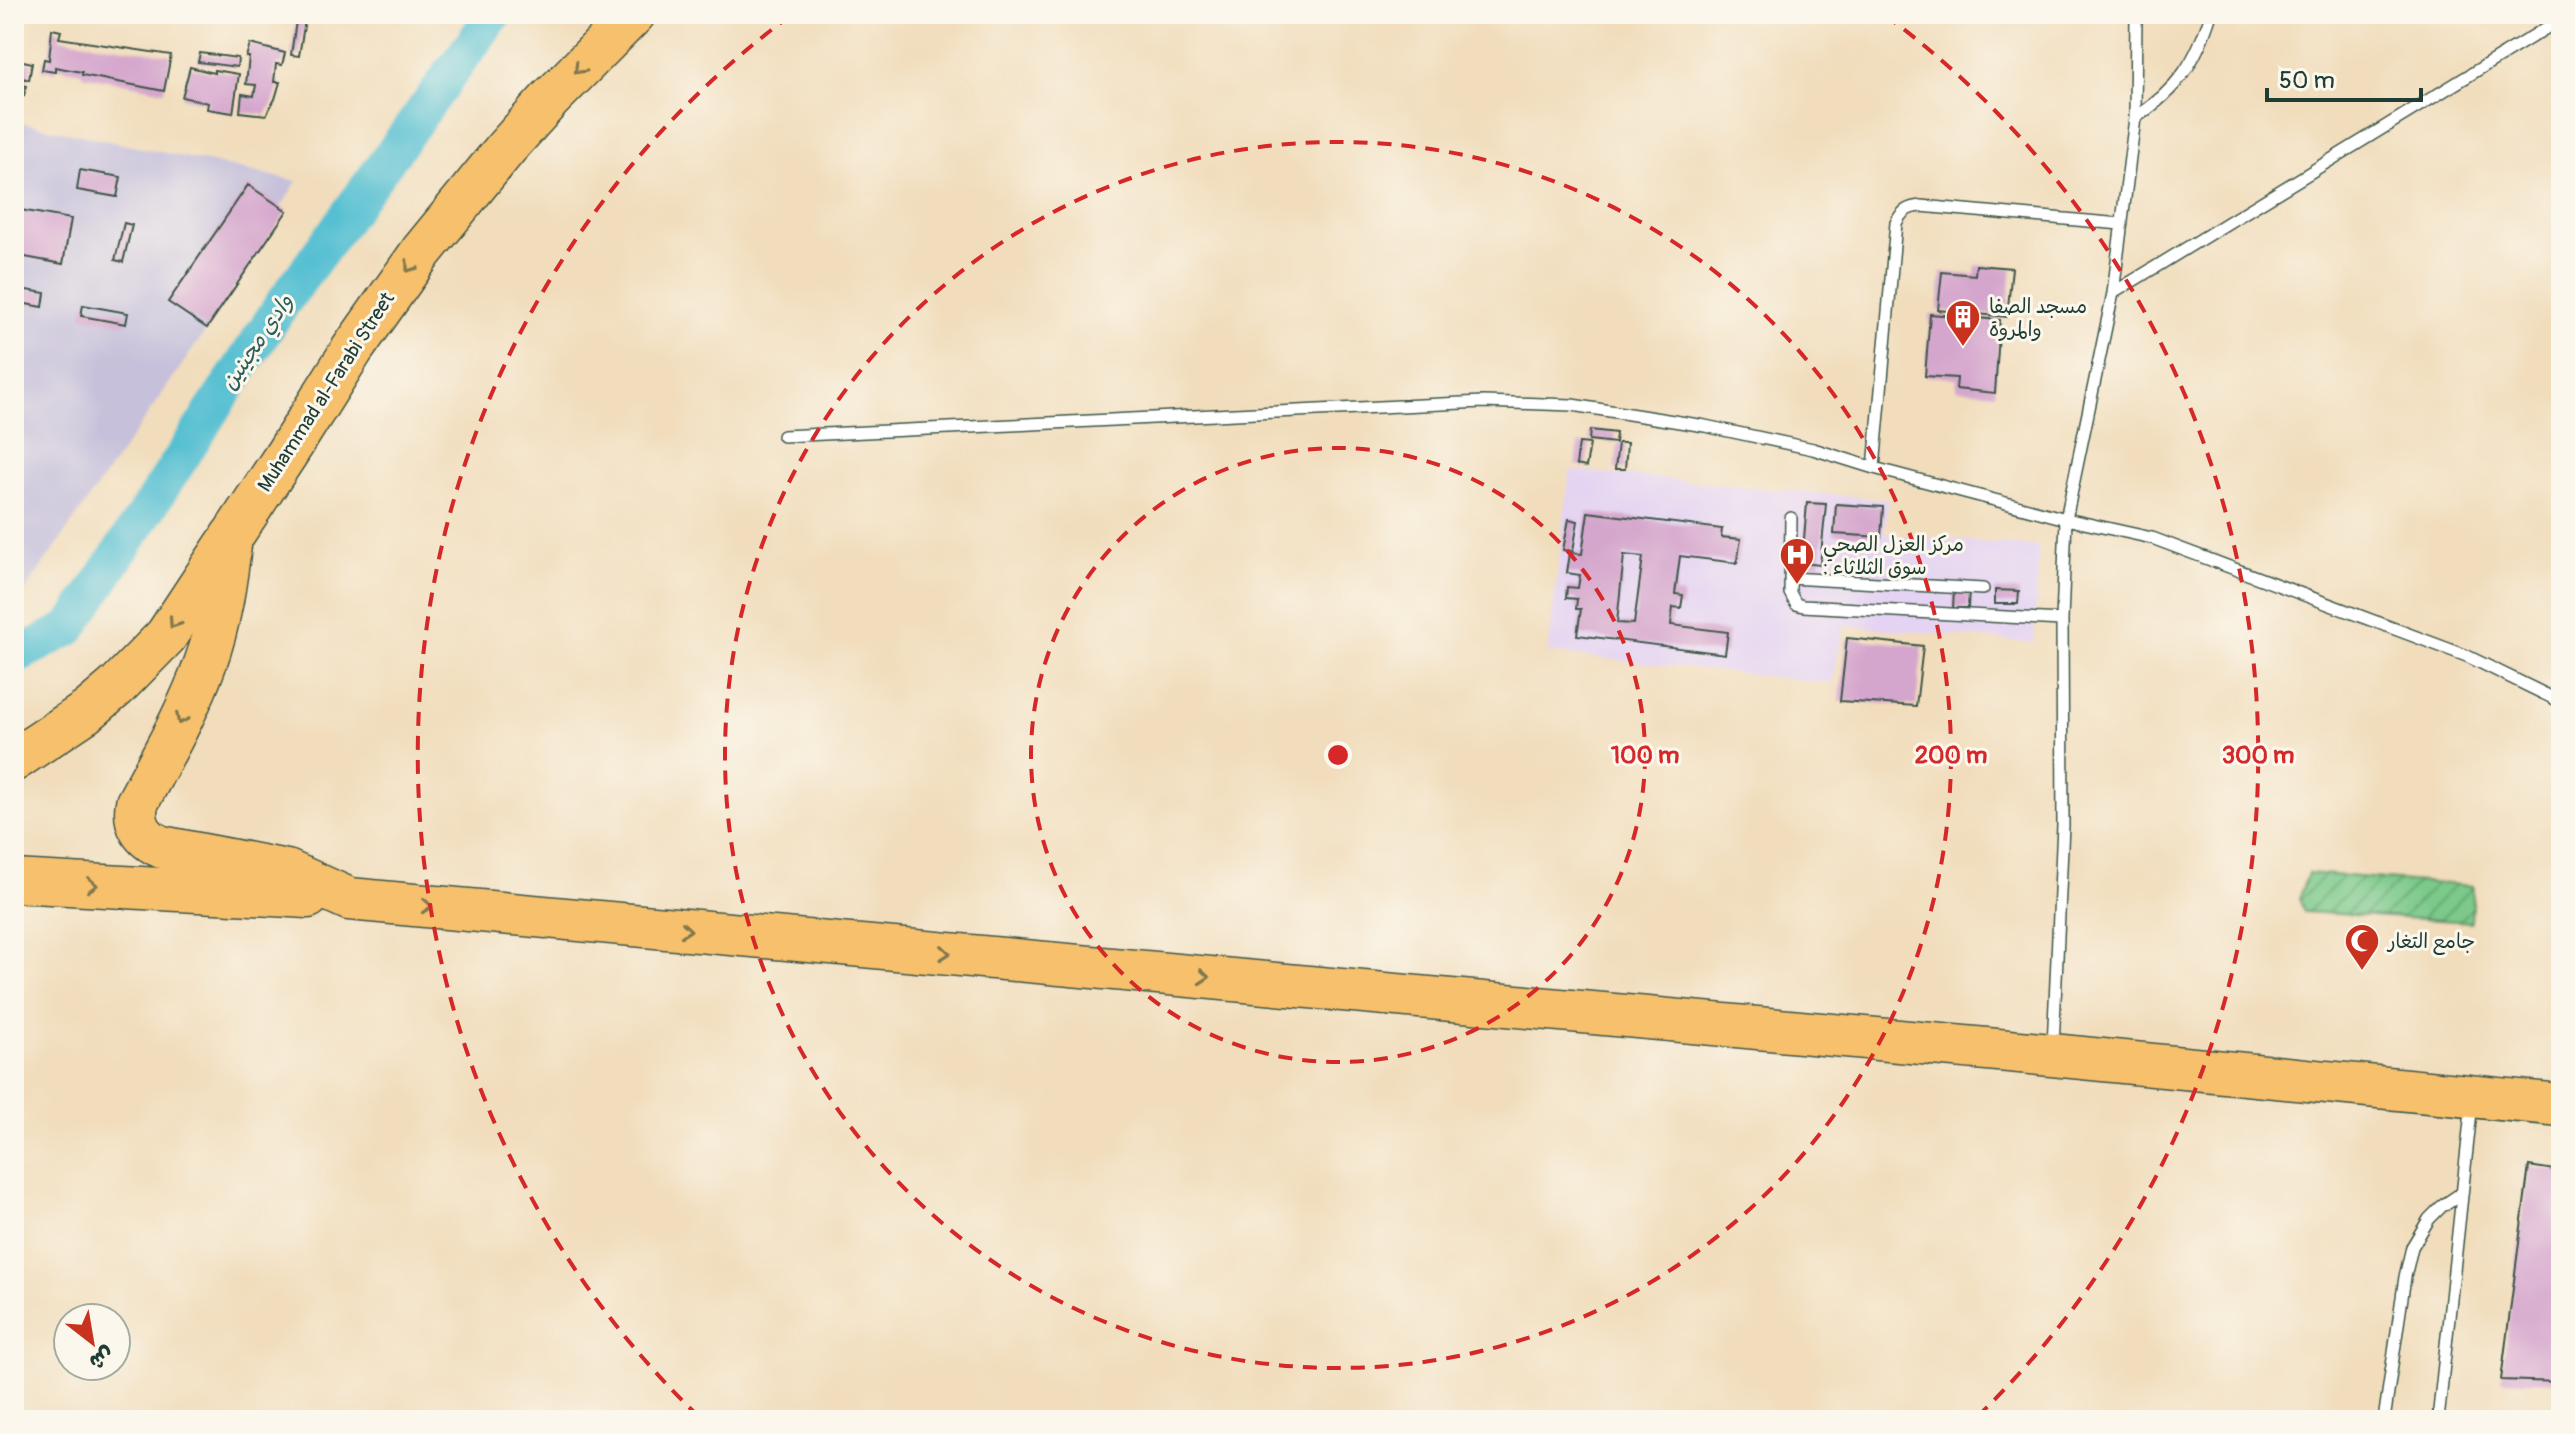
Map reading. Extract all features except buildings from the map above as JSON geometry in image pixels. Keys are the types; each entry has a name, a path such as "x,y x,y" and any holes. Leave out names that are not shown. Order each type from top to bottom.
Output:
{"highway":[{"name":"Muhammad al-Farabi Street","path":"14,760 89,710 166,636 352,350 422,251 506,148 634,14"},
{"path":"231,537 224,592 205,665 189,703 137,803 136,821 145,838 153,844 287,871 349,899"},
{"path":"14,881 349,899 2052,1055 2561,1105"}],"lane":[{"path":"2052,1055 2063,825 2062,620 2066,519 2113,293 2135,118 2136,14"},
{"path":"2135,118 2160,101 2185,73 2202,45 2211,14"},
{"path":"2113,293 2561,19"},
{"path":"1874,468 1896,223 1901,213 1910,207 1921,206 2121,224"},
{"path":"783,436 1483,402 1528,402 1616,411 1813,449 2066,519 2124,530 2192,551 2467,656 2561,702"},
{"path":"1791,518 1792,599 1803,606 2062,620"},
{"path":"1790,578 1983,589"},
{"path":"2438,1420 2460,1194 2473,1097"},
{"path":"2384,1420 2412,1247 2429,1219 2460,1194"}],"shaded area":[{"path":"14,121 297,181 207,329 20,598 14,600"},
{"name":"مركز العزل الصحي : سوق الثلاثاء","path":"1570,470 1888,500 1884,534 2039,547 2034,643 1844,625 1832,683 1548,653"}],"green space":[{"path":"2308,873 2473,886 2471,922 2304,912 2299,898"}],"waterway":[{"name":"وادي مجينين","path":"14,657 70,628 282,304 494,14"}],"place":[{"name":"مسجد الصفا والمروة","path":"1963,348"},
{"name":"مركز العزل الصحي : سوق الثلاثاء","path":"1797,586"},
{"name":"جامع التغار","path":"2362,972"}]}
